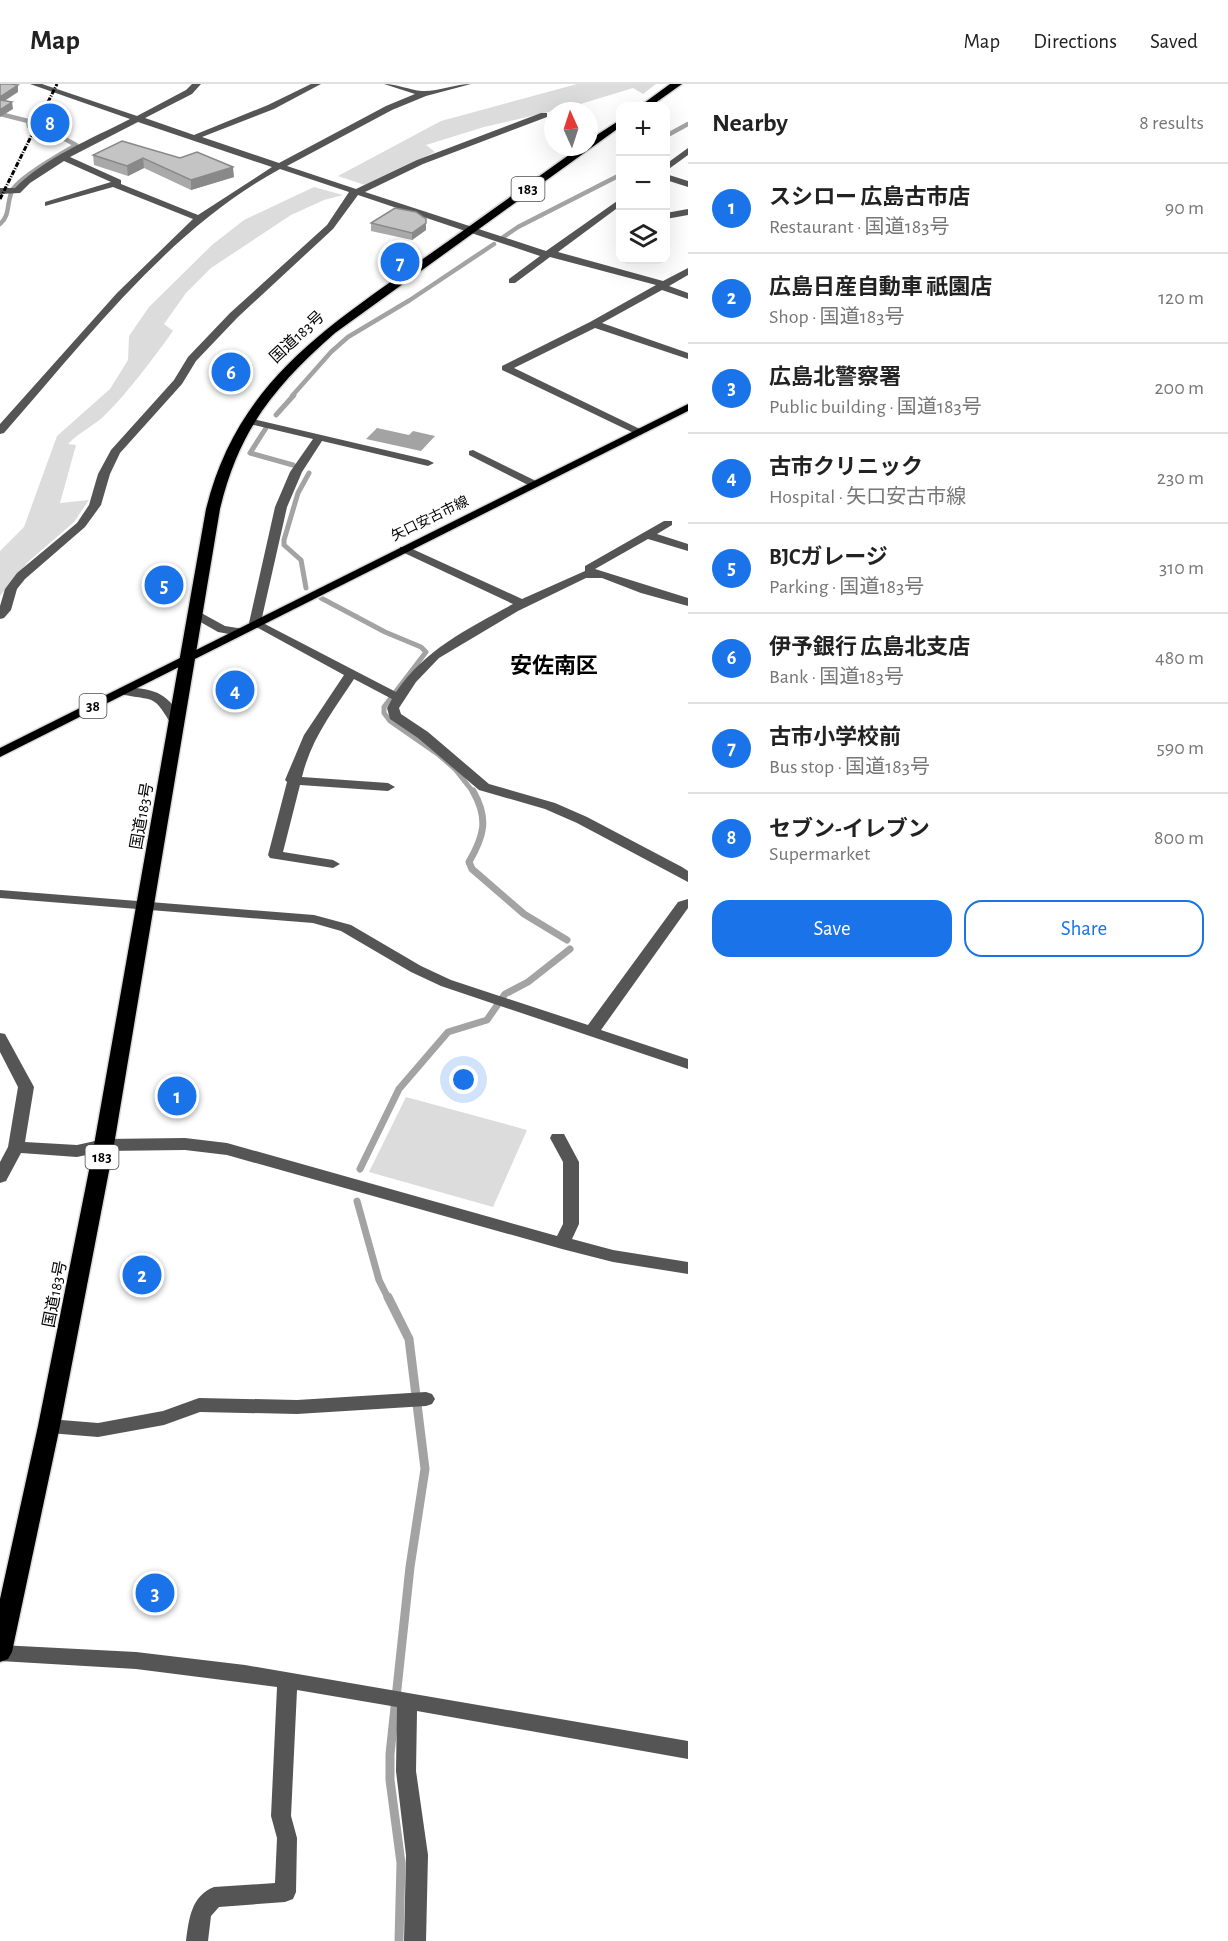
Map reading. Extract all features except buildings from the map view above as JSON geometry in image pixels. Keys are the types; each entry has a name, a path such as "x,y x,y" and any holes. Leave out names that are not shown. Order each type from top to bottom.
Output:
{"highway":[{"path":"651,102 677,84"},
{"name":"国道183号","path":"598,139 616,126"},
{"name":"国道183号","path":"0,1652 49,1426 104,1144 147,907 194,613 220,480 233,446 269,391 294,363 331,330 574,156"}],"main road":[{"name":"矢口安古市線","path":"186,659 688,407"},
{"name":"38","path":"0,753 186,659"}],"street":[{"path":"34,84 359,191 470,231 656,281 688,296"},
{"path":"0,191 17,191 41,170 189,92 197,84"},
{"path":"195,137 271,107 317,84"},
{"path":"388,84 423,94"},
{"path":"406,88 417,84"},
{"path":"0,431 120,295 161,252 199,218 281,165 389,108 423,94 467,84"},
{"path":"0,615 5,610 11,589 21,576 81,525 95,505 104,474 115,452 178,382 192,359 234,315 330,227 346,201 359,191 420,162 544,115"},
{"path":"670,165 688,151"},
{"path":"48,204 118,182 63,157"},
{"path":"670,178 688,184"},
{"path":"114,184 199,218"},
{"path":"512,281 616,206"},
{"path":"670,215 688,212"},
{"path":"638,432 506,368 594,324 688,272"},
{"path":"594,324 688,356"},
{"path":"249,421 428,463"},
{"path":"319,438 296,472 281,507 255,623 394,695"},
{"path":"473,453 534,484"},
{"path":"591,572 589,568 668,524"},
{"path":"648,535 688,548"},
{"path":"404,549 522,604"},
{"path":"686,874 582,820 549,806 484,787 423,735 395,716 393,708 394,695 436,654 522,604 580,575 591,572 607,575 640,588 688,602"},
{"path":"194,613 222,629 240,632"},
{"path":"333,864 275,855 292,780 310,735 351,674"},
{"path":"124,691 153,694 168,702 178,724"},
{"path":"292,780 388,787"},
{"path":"0,894 325,922 346,928 416,969 446,983 688,1064"},
{"path":"591,1031 683,905 688,903"},
{"path":"0,1038 26,1087 16,1147 0,1177"},
{"path":"558,1138 571,1162 571,1224 562,1243"},
{"path":"16,1147 77,1151 104,1144 185,1144 227,1149 562,1243 614,1256 688,1268"},
{"path":"49,1426 98,1430 164,1418 199,1405 297,1407 417,1400"},
{"path":"0,1652 182,1665 287,1680 688,1750"},
{"path":"197,1941 201,1912 214,1897 285,1892 287,1838 281,1816 287,1680"},
{"path":"406,1700 406,1771 409,1808 417,1855 415,1941"}],"shaded area":[{"path":"577,84 656,84 643,94 633,88 587,102 544,102 544,113 484,127 426,145 435,152 365,185 338,176 441,121"},
{"path":"314,187 343,195 324,200 291,215 211,268 186,293 164,324 173,331 132,385 105,415 68,444 76,445 60,503 89,500 74,522 28,562 0,596 0,551 24,527 57,436 110,389 128,360 129,336 149,307 212,245 244,220"},
{"path":"377,428 409,435 413,431 435,436 421,451 366,439"},
{"path":"406,1097 527,1130 493,1207 369,1172"}],"waterway":[{"path":"0,114 28,121 29,126"},
{"path":"670,134 688,124"},
{"path":"0,224 6,216 11,194 17,184 42,165 76,145 43,127"},
{"path":"502,238 518,227 616,177"},
{"path":"292,396 331,352 348,337 410,300 494,244"},
{"path":"276,415 294,395"},
{"path":"266,428 250,453 293,465"},
{"path":"306,588 301,560 284,545 284,540 298,493 309,473"},
{"path":"321,598 385,632 421,647 426,652 384,707 384,713 390,721 455,769 474,793"},
{"path":"474,793 481,810 483,827 469,862 472,869 524,914 567,940"},
{"path":"360,1169 399,1089 448,1032 487,1020 505,994 528,982 570,949"},
{"path":"357,1201 379,1280 388,1298"},
{"path":"388,1297 409,1339 425,1469 410,1567 390,1754 390,1780 401,1863 399,1941"}],"railway":[{"path":"0,199 57,84"}],"place":[{"name":"セブン-イレブン","path":"50,123"},
{"name":"古市小学校前","path":"400,262"},
{"name":"伊予銀行 広島北支店","path":"231,372"},
{"name":"BJCガレージ","path":"164,585"},
{"name":"古市クリニック","path":"235,690"},
{"name":"スシロー 広島古市店","path":"177,1096"},
{"name":"広島日産自動車 祇園店","path":"142,1275"},
{"name":"広島北警察署","path":"155,1593"}],"district":[{"name":"安佐南区","path":"554,666"}]}
